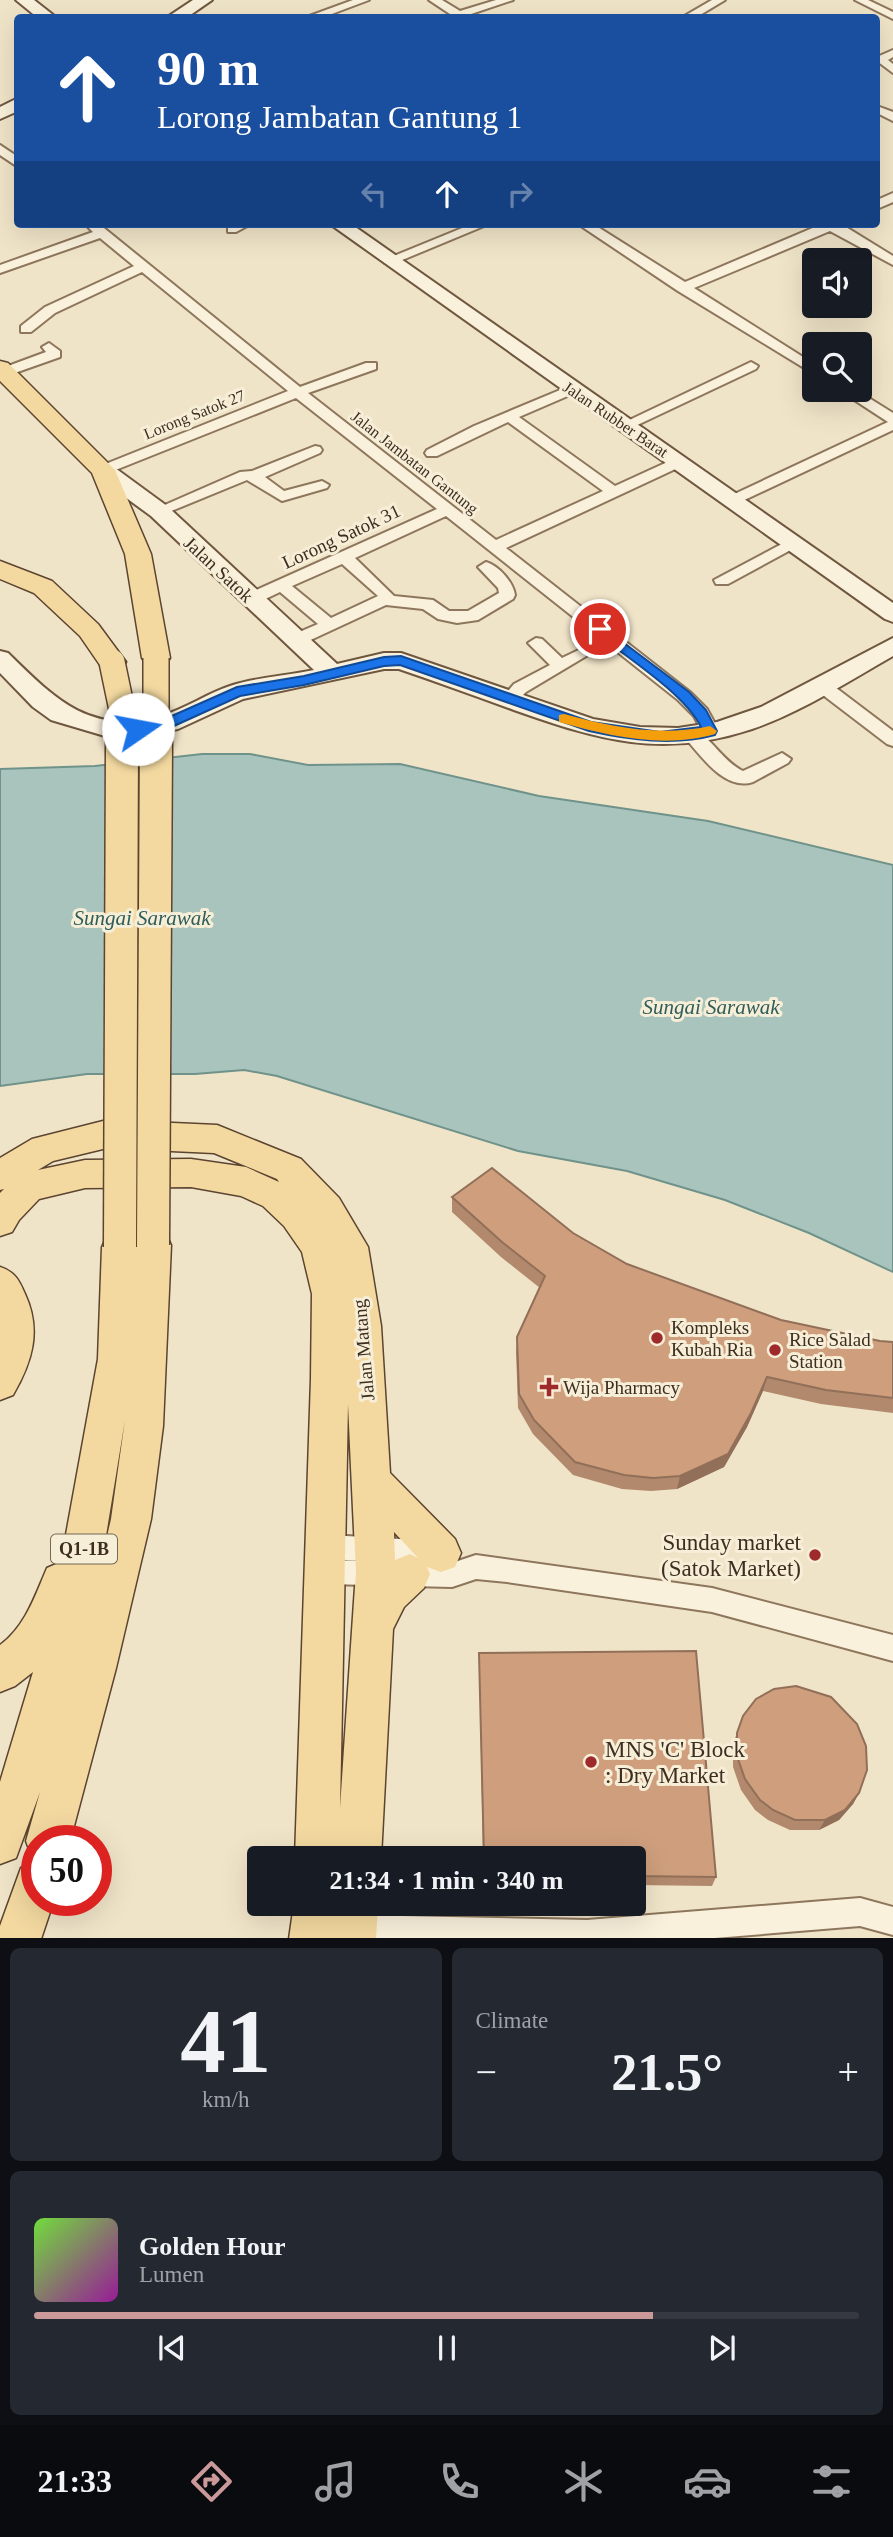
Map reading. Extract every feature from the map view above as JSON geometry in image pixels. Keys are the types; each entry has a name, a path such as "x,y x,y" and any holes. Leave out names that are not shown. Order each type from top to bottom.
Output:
{"main road":[{"path":"24,0 43,14"},
{"path":"168,14 191,0"},
{"path":"181,14 204,0"},
{"name":"Jalan Rubber Barat","path":"345,228 893,614"},
{"name":"Jalan Satok","path":"2,370 103,470 159,511 332,673"},
{"name":"Jalan Satok","path":"103,470 138,554 156,659 137,1246"},
{"path":"0,559 43,587 89,630 112,662 122,710 144,1426 131,1519 95,1668 52,1825"},
{"path":"0,569 43,587"},
{"path":"0,659 42,701 60,714 82,723 127,729 169,723 237,692 384,662 401,661 589,727 618,733 660,736 701,733 753,719 893,646"},
{"name":"Jalan Matang","path":"0,1176 44,1149 107,1134 216,1139 289,1168 327,1209 350,1247 363,1326 372,1482 415,1563 372,1628 360,1846"},
{"name":"Jalan Matang","path":"0,1222 7,1209 29,1187 85,1174 191,1172 220,1175 246,1182 275,1196 296,1215 318,1247 330,1294 327,1560 317,1846"},
{"name":"Q1-1B","path":"0,1842 33,1750 77,1586 137,1246"},
{"path":"0,1283 11,1298 18,1334 15,1353 0,1383"},
{"path":"372,1482 415,1563"},
{"path":"0,1671 27,1651 48,1616 91,1509"},
{"path":"18,1938 26,1916"},
{"path":"312,1938 315,1916"}],"street":[{"path":"321,14 363,0"},
{"path":"434,0 458,14"},
{"path":"468,14 508,0"},
{"path":"697,14 720,0"},
{"path":"860,0 893,16"},
{"path":"893,53 881,60 893,69"},
{"path":"0,149 14,160"},
{"path":"390,260 473,228"},
{"path":"590,228 802,362"},
{"path":"683,288 824,228"},
{"path":"836,228 893,261"},
{"path":"0,269 97,229"},
{"name":"Jalan Jambatan Gantung","path":"97,229 298,392 684,695 701,713 701,733 730,772 740,778 747,778 782,759"},
{"path":"26,328 50,310 144,265"},
{"path":"2,370 55,354 49,347"},
{"path":"298,392 371,366"},
{"path":"626,425 751,366"},
{"path":"432,453 572,389"},
{"name":"Lorong Satok 27","path":"103,470 298,392"},
{"path":"865,402 893,419"},
{"path":"509,416 614,492"},
{"path":"733,500 893,425"},
{"path":"254,476 314,450"},
{"path":"494,547 678,462"},
{"path":"159,511 245,475 254,476 282,496 322,485"},
{"name":"Lorong Satok 31","path":"251,600 448,510"},
{"path":"722,580 793,543"},
{"path":"344,557 386,595 384,600"},
{"path":"296,639 384,600 427,604 444,615 457,618 472,616 507,595 506,587 486,567"},
{"path":"282,586 327,623"},
{"path":"536,643 559,664"},
{"path":"509,699 520,688 585,652"},
{"path":"821,685 893,740"},
{"path":"327,1560 415,1563 712,1600 893,1648"},
{"path":"354,1924 587,1934 860,1912 893,1921"}],"water":[{"name":"Sungai Sarawak","path":"202,754 250,754 308,765 400,764 539,796 708,821 893,865 893,1272 809,1233 725,1200 627,1171 518,1151 277,1076 244,1070 195,1074 87,1074 0,1086 0,769 95,766"}],"building":[{"name":"Kompleks Kubah Ria","path":"492,1168 573,1233 627,1264 781,1320 893,1342 893,1398 826,1390 767,1377 728,1454 680,1476 653,1478 624,1475 575,1462 534,1420 519,1394 517,1337 545,1276 452,1197"},
{"name":"MNS 'C' Block : Dry Market","path":"696,1651 716,1877 646,1876 646,1846 484,1846 479,1653"},
{"path":"796,1686 831,1697 857,1724 866,1746 867,1770 859,1793 845,1810 825,1820 795,1820 773,1810 760,1800 745,1779 737,1756 737,1733 743,1716 756,1699 774,1689"}],"slow traffic":[{"path":"564,718 589,727 639,735 692,735 710,731"}],"place":[{"name":"Kompleks Kubah Ria","path":"657,1338"},
{"name":"Rice Salad Station","path":"775,1350"},
{"name":"Wija Pharmacy","path":"549,1387"},
{"name":"Sunday market (Satok Market)","path":"815,1555"},
{"name":"MNS 'C' Block : Dry Market","path":"591,1762"}],"route":[{"path":"138,729 169,723 237,692 384,662 401,661 589,727 618,733 660,736 692,735 710,731 701,713 684,695 600,629"}]}
